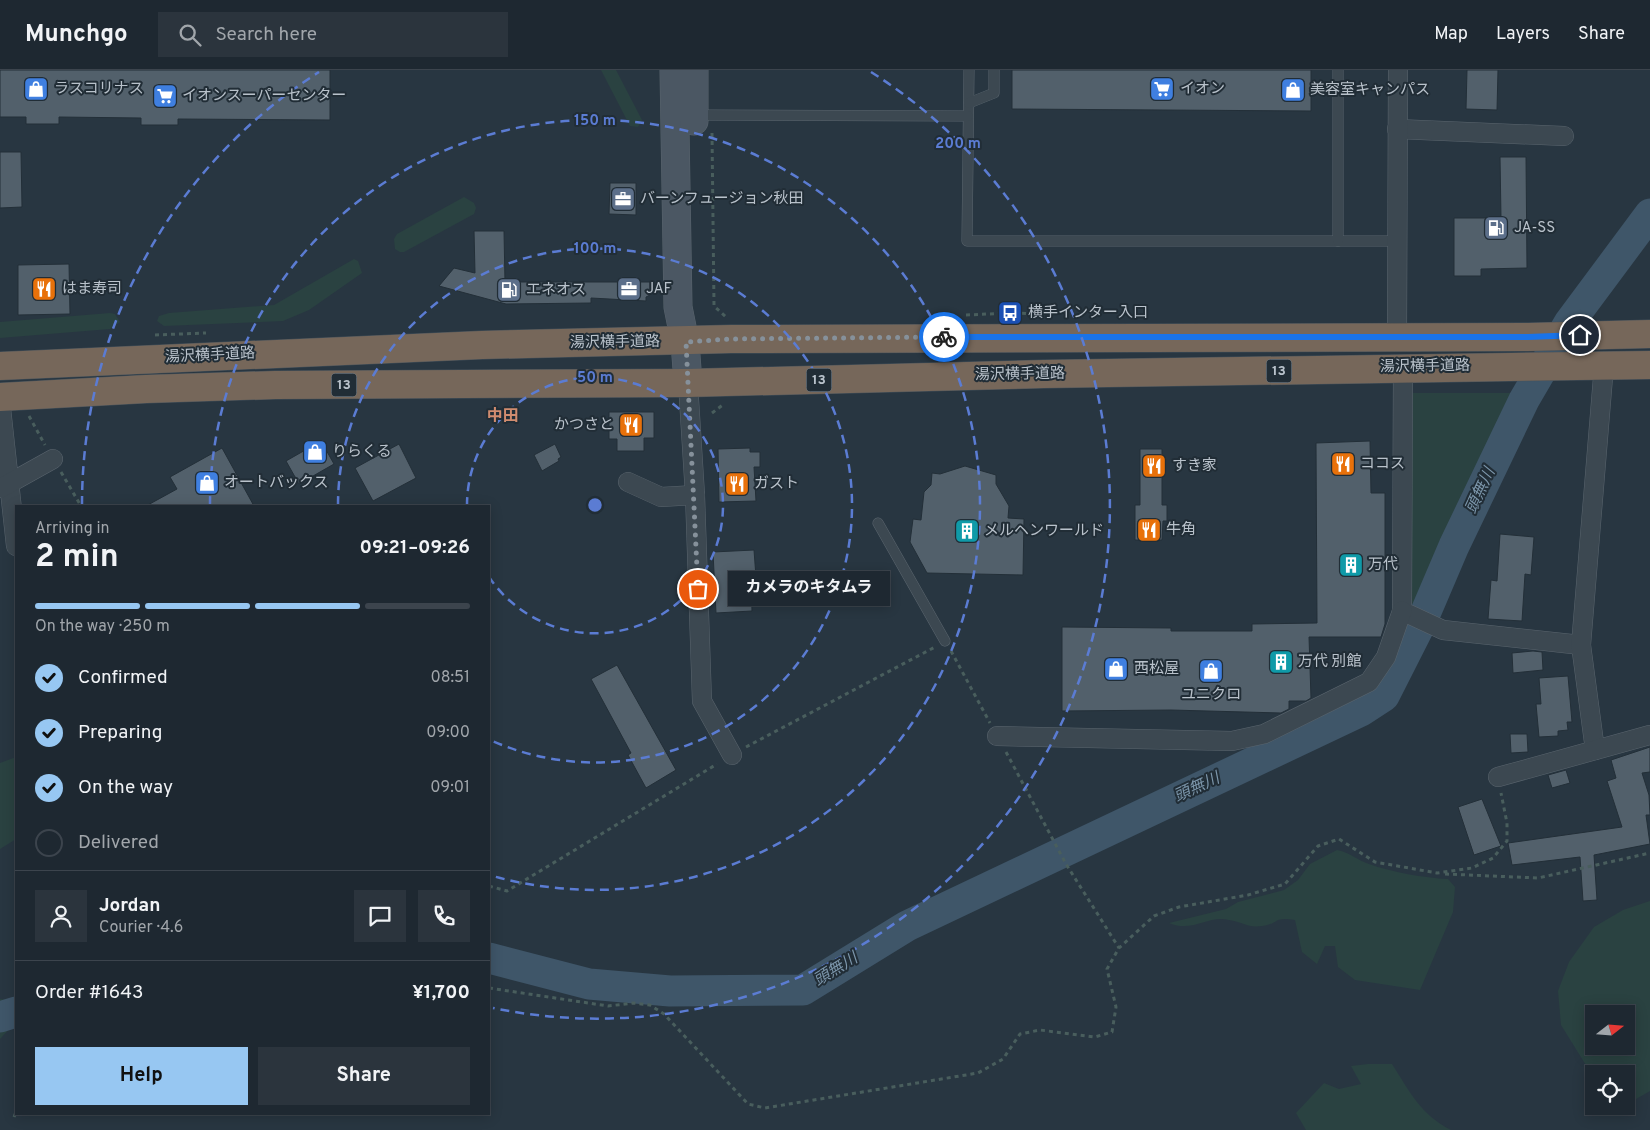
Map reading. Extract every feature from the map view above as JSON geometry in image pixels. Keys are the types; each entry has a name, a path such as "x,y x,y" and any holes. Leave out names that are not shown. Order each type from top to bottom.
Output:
{"highway":[{"name":"湯沢横手道路","path":"0,366 482,345 686,342 730,339 1528,337 1650,334"},
{"name":"湯沢横手道路","path":"6,397 275,385 688,383 1403,367 1650,365"}],"street":[{"path":"674,70 678,307 686,342 695,495 702,700 732,755"},
{"path":"686,342 696,306 703,115 694,70"},
{"path":"1397,337 1398,70"},
{"path":"1397,129 1564,136"},
{"path":"1595,750 1581,646 1604,365"},
{"path":"997,736 1232,741 1264,734 1369,682 1386,657 1407,614 1403,367"},
{"path":"6,397 5,486 15,541"},
{"path":"5,486 53,459"},
{"path":"628,482 661,497 695,495"},
{"path":"1407,614 1443,630 1581,646"},
{"path":"1498,777 1650,735"}],"lane":[{"path":"969,70 967,241 1397,241"},
{"path":"969,103 994,93 994,70"},
{"path":"1338,70 1338,241"},
{"path":"703,115 968,116"},
{"path":"878,523 945,641"}],"path":[{"path":"703,115 714,306 730,320"},
{"path":"961,315 1010,313 1048,315"},
{"path":"152,336 216,334"},
{"path":"6,397 53,459 80,505"},
{"path":"490,886 507,891 732,755 945,641"},
{"path":"1436,873 1472,868 1493,858 1507,841 1507,823 1498,777"},
{"path":"490,988 608,1006 634,1003 650,1005 664,1014 748,1104 765,1108 978,1073 1003,1059 1020,1034 1040,1030 1095,1037 1112,1032 1116,1007 1107,970 1119,948 1154,916 1179,907 1248,895 1285,884 1318,846 1339,839 1375,862 1436,873 1538,878 1650,853"},
{"path":"1053,840 1119,948"}],"green space":[{"path":"601,70 616,70 642,120 638,127 630,126"},
{"path":"464,197 474,203 476,208 474,214 404,252 395,249 394,239 397,234"},
{"path":"354,259 358,261 362,273 309,310 283,321 164,326 157,321 159,316 169,313 274,305"},
{"path":"115,314 120,322 110,329 0,338 0,322"},
{"path":"1410,393 1515,393 1417,604 1409,604"},
{"path":"15,757 15,840 0,849 0,763"},
{"path":"1337,850 1387,870 1448,879 1455,887 1453,912 1420,990 1355,980 1338,967 1335,946 1325,946 1317,964 1302,952 1295,920 1283,919 1267,925 1257,926 1249,926 1221,919 1186,926 1169,923 1226,909 1238,902 1284,890 1298,880 1310,864"},
{"path":"1650,901 1650,1091 1636,1099 1635,1065 1586,1065 1561,1025 1558,991 1569,962 1594,927 1623,910"},
{"path":"0,999 15,1001 15,1023 0,1039"},
{"path":"1392,1064 1410,1093 1423,1109 1440,1124 1451,1130 1306,1130 1296,1113 1324,1083 1339,1089 1361,1084 1351,1066"}],"building":[{"name":"イオンスーパーセンター","path":"0,70 330,70 330,120 178,119 178,125 141,125 141,118 59,117 59,124 26,124 26,117 0,117"},
{"name":"イオン","path":"1012,70 1311,70 1311,111 1012,109"},
{"path":"1467,70 1498,70 1497,110 1466,109"},
{"path":"0,152 21,152 22,207 0,208"},
{"path":"1500,157 1526,157 1527,268 1481,269 1481,276 1454,276 1454,218 1501,218"},
{"name":"バーンフュージョン秋田","path":"610,183 636,183 636,215 609,214"},
{"path":"474,231 504,231 505,282 650,282 650,295 646,297 646,301 591,298 591,303 506,304 439,286 454,268 475,273"},
{"name":"はま寿司","path":"69,264 70,314 18,315 18,265"},
{"name":"かつさと","path":"609,412 654,412 654,438 644,438 644,451 617,451 617,439 609,439"},
{"name":"りらくる","path":"321,441 334,464 299,484 286,461"},
{"path":"1370,441 1371,493 1385,493 1385,624 1381,637 1309,637 1311,698 1306,701 1289,701 1289,709 1281,713 1171,710 1062,711 1062,627 1171,628 1171,631 1252,631 1252,624 1317,623 1316,443"},
{"path":"399,444 416,478 373,501 355,468"},
{"path":"555,444 561,457 558,459 559,461 542,471 534,455"},
{"name":"オートバックス","path":"222,448 253,505 148,505 177,489 170,477"},
{"name":"ガスト","path":"750,448 750,452 760,452 760,467 754,467 756,501 719,502 718,449"},
{"path":"1140,449 1162,449 1162,505 1167,505 1167,521 1163,521 1162,540 1135,540 1135,505 1140,505"},
{"name":"メルヘンワールド","path":"965,466 996,475 996,484 1009,506 1008,518 1024,519 1023,575 927,573 910,542 913,519 921,520 924,492 931,485 932,473 940,474"},
{"path":"1500,534 1534,537 1531,575 1525,574 1522,621 1488,619 1491,580 1497,581"},
{"path":"754,550 756,577 751,577 752,611 716,613 713,552"},
{"path":"1542,652 1543,670 1513,673 1512,653"},
{"path":"617,665 676,770 646,788 628,755 631,753 591,679"},
{"path":"1568,676 1572,722 1567,722 1568,730 1558,731 1558,736 1539,737 1536,704 1541,704 1539,678"},
{"path":"1510,734 1527,734 1528,752 1511,753"},
{"path":"1650,747 1650,772 1642,773 1649,795 1650,815 1646,815 1650,844 1594,855 1597,900 1583,901 1580,857 1512,865 1508,843 1622,827 1607,781 1616,778 1611,760"},
{"path":"1566,770 1570,783 1552,788 1548,775"},
{"path":"1482,799 1501,846 1474,855 1458,807"}],"waterway":[{"name":"頭無川","path":"490,958 589,984 670,991 803,990 907,926 1361,711 1384,696 1422,621 1454,546 1524,400 1569,323 1650,214"},
{"path":"0,1017 15,1012"}],"way so far":[{"path":"698,589 695,495 686,342 730,339 944,337"}],"place":[{"name":"ラスコリナス","path":"36,89"},
{"name":"イオン","path":"1162,89"},
{"name":"美容室キャンパス","path":"1293,90"},
{"name":"イオンスーパーセンター","path":"165,96"},
{"name":"バーンフュージョン秋田","path":"623,199"},
{"name":"JA-SS","path":"1496,228"},
{"name":"はま寿司","path":"44,289"},
{"name":"JAF","path":"629,289"},
{"name":"エネオス","path":"509,290"},
{"name":"横手インター入口","path":"1010,313"},
{"name":"かつさと","path":"631,425"},
{"name":"りらくる","path":"315,452"},
{"name":"ココス","path":"1343,464"},
{"name":"すき家","path":"1154,466"},
{"name":"オートバックス","path":"207,483"},
{"name":"ガスト","path":"737,484"},
{"name":"牛角","path":"1149,530"},
{"name":"メルヘンワールド","path":"967,531"},
{"name":"万代","path":"1351,565"},
{"name":"カメラのキタムラ","path":"698,589"},
{"name":"万代 別館","path":"1281,662"},
{"name":"西松屋","path":"1116,669"},
{"name":"ユニクロ","path":"1211,671"}],"district":[{"name":"中田","path":"503,417"}],"route":[{"path":"944,337 1528,337 1580,335"}]}
